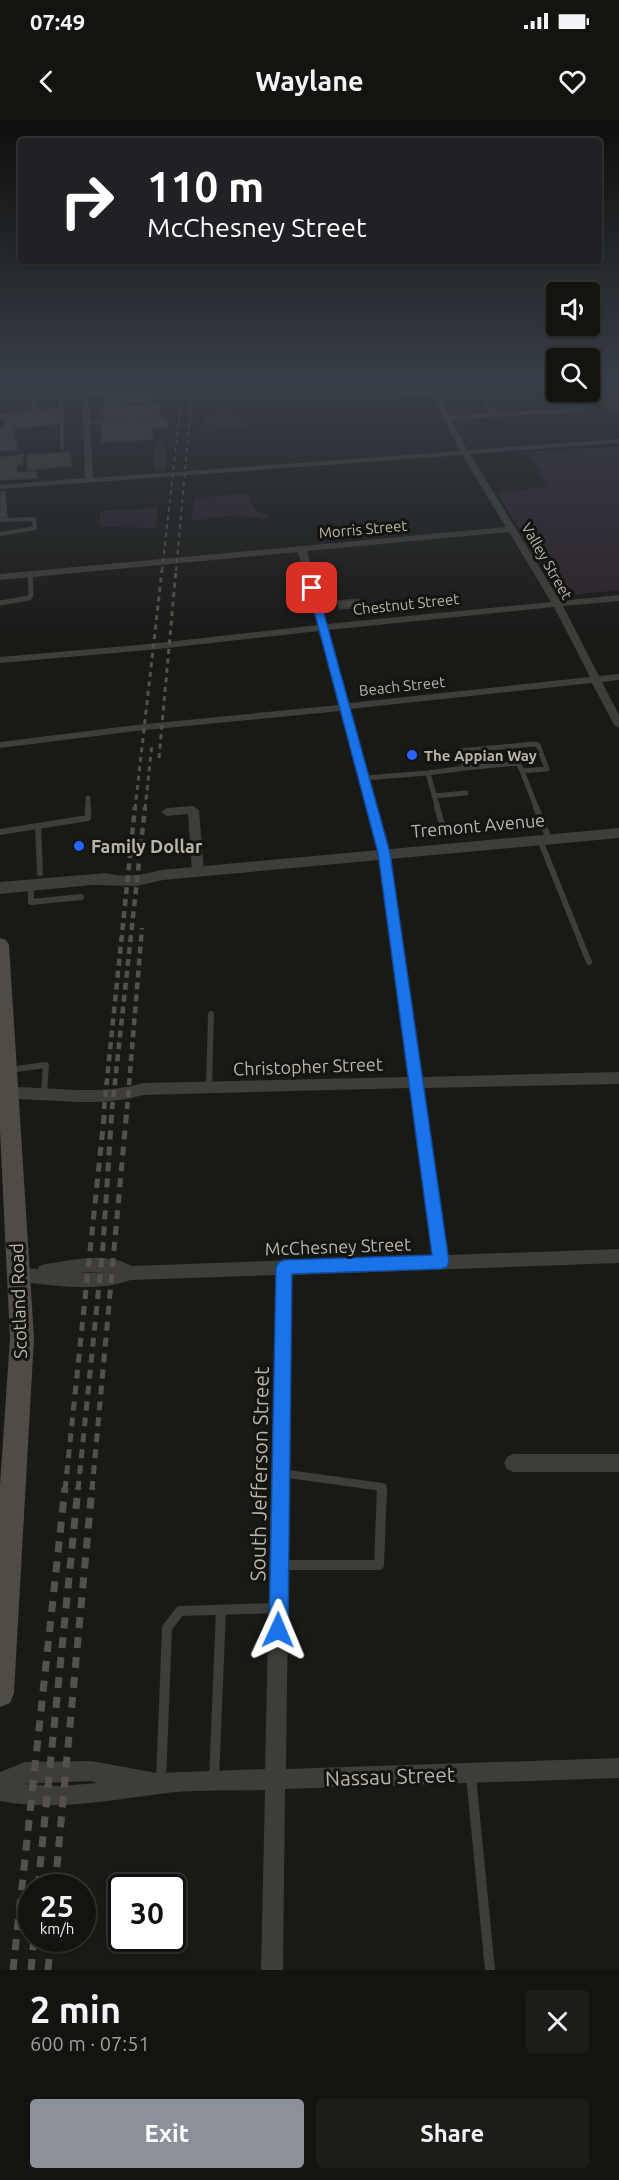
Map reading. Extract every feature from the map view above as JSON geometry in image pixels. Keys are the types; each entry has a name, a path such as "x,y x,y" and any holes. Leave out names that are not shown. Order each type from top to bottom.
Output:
{"main road":[{"name":"Scotland Road","path":"0,945 3,1025 9,1082 8,1233 19,1275 22,1338 5,1497 0,1693"}],"street":[{"path":"89,469 89,481"},
{"path":"0,487 152,476 191,476 249,469"},
{"name":"Valley Street","path":"475,469 557,604 619,725"},
{"name":"Morris Street","path":"0,577 127,565 166,564 216,557 513,529"},
{"path":"302,549 384,853 441,1262"},
{"name":"Chestnut Street","path":"0,660 149,647 196,640 619,598"},
{"name":"Beach Street","path":"0,745 167,730 189,724 619,677"},
{"path":"167,812 193,810 198,872"},
{"name":"Tremont Avenue","path":"0,888 35,879 122,882 161,875 384,853 619,833"},
{"name":"Christopher Street","path":"9,1082 44,1092 116,1094 135,1093 143,1089 619,1078"},
{"name":"McChesney Street","path":"19,1275 82,1280 120,1278 131,1273 619,1256"},
{"name":"South Jefferson Street","path":"272,1970 284,1267"},
{"path":"513,1463 619,1462"},
{"name":"Nassau Street","path":"0,1791 20,1796 91,1795 161,1783 619,1768"},
{"name":"Nassau Street","path":"0,1783 25,1772 91,1771 161,1783"}],"lane":[{"path":"0,520 34,519 35,528 0,534"},
{"path":"0,603 29,598 31,595 30,574"},
{"path":"465,768 459,751 538,745 547,769 522,771"},
{"path":"364,778 518,762 589,962"},
{"path":"428,773 444,831"},
{"path":"434,796 466,793"},
{"path":"0,832 88,818 88,798"},
{"path":"38,826 35,879 31,902 81,897"},
{"path":"209,1087 211,1014"},
{"path":"9,1082 46,1065 44,1092"},
{"path":"280,1565 379,1565 382,1487 281,1473"},
{"path":"161,1783 167,1628 180,1611 279,1608"},
{"path":"214,1782 220,1610"},
{"path":"471,1773 490,1970"}],"shaded area":[{"path":"537,469 619,469 619,590 562,596 497,493 547,487"},
{"path":"248,493 254,509 270,518 229,516 191,521 194,498"},
{"path":"158,508 156,528 100,527 100,511"}],"building":[{"path":"0,469 16,469 16,473 37,471 37,478 0,480"},
{"path":"5,491 7,517 0,518 0,492"},
{"path":"359,599 361,607 339,609 337,601"}],"railway":[{"path":"162,571 173,469"},
{"path":"176,571 185,469"},
{"path":"135,809 162,570"},
{"path":"159,758 176,570"},
{"path":"145,809 152,744"},
{"path":"104,1109 135,807"},
{"path":"112,1109 145,807"},
{"path":"127,1109 142,928"},
{"path":"65,1490 105,1108"},
{"path":"78,1490 103,1246 112,1108"},
{"path":"92,1490 127,1108"},
{"path":"13,1970 65,1488"},
{"path":"39,1874 78,1488"},
{"path":"56,1874 92,1488"},
{"path":"31,1970 33,1952"},
{"path":"48,1970 50,1952"}],"place":[{"name":"The Appian Way","path":"412,755"},
{"name":"Family Dollar","path":"79,846"}],"route":[{"path":"278,1630 284,1267 441,1262 384,853 312,588"}]}
